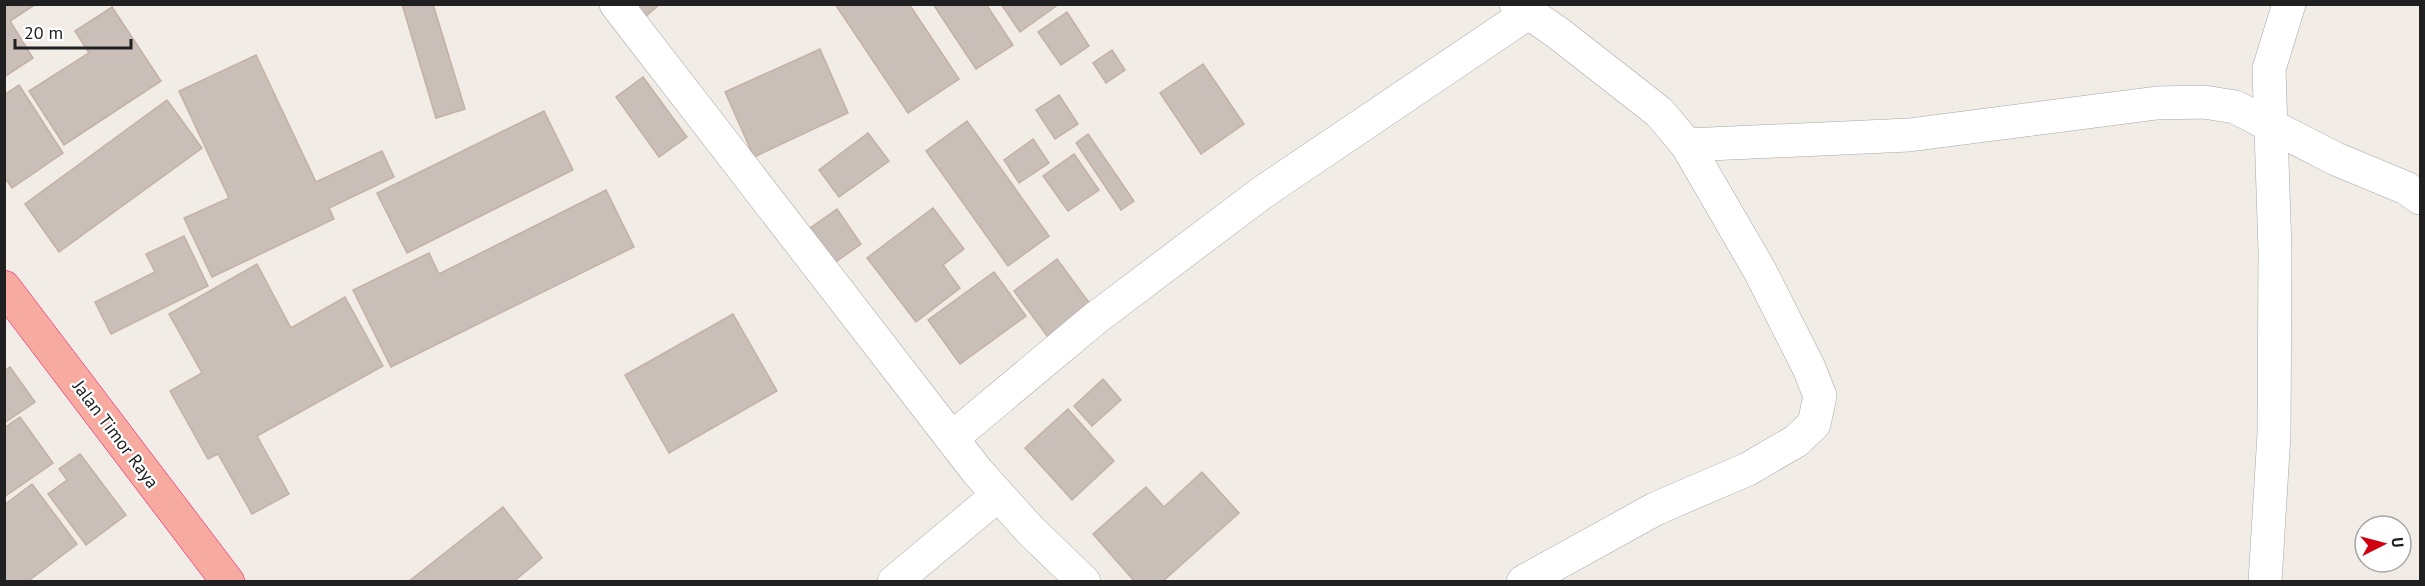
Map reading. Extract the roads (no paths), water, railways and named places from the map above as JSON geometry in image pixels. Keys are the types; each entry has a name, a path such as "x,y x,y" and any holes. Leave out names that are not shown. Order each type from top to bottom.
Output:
{"highway":[{"name":"Jalan Timor Raya","path":"4,287 228,582"}],"street":[{"path":"616,4 998,495 1031,531 1084,582"},
{"path":"2265,582 2274,423 2275,251 2269,69 2289,4"},
{"path":"952,438 1097,317 1263,192 1522,9 1558,33 1659,112 1687,145 1760,271 1809,368 1820,396 1814,424 1796,441 1748,469 1655,509 1523,582"},
{"path":"1687,145 1909,135 2157,103 2204,102 2235,107 2269,122 2336,159 2406,188 2421,198"},
{"path":"894,582 998,495"}]}
